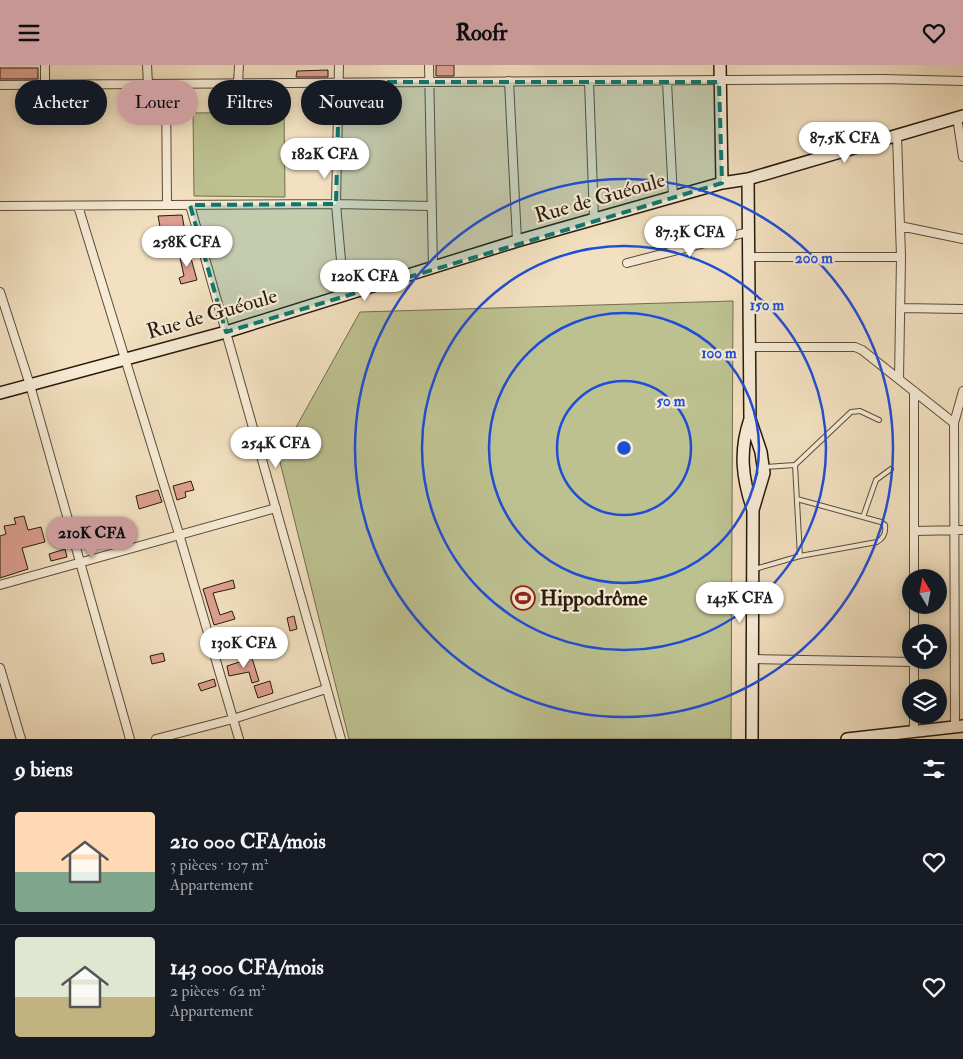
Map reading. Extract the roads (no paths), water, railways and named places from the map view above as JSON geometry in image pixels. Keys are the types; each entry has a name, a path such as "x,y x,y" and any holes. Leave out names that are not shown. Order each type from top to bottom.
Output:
{"main road":[{"path":"720,65 722,183"},
{"name":"Rue de Guéoule","path":"0,393 226,332 517,241 722,183 748,179 960,117"},
{"path":"748,179 750,419 764,467 753,510 752,739"},
{"path":"750,419 743,438 742,461 745,485 753,510"},
{"path":"847,739 920,733 959,726"}],"street":[{"path":"45,65 45,80"},
{"path":"147,65 148,80"},
{"path":"238,80 239,65"},
{"path":"339,65 339,80"},
{"path":"429,65 432,268"},
{"path":"402,82 719,82 883,79 963,81"},
{"path":"509,81 517,241"},
{"path":"589,81 594,220"},
{"path":"667,82 673,197"},
{"path":"0,85 15,85"},
{"path":"960,117 963,157"},
{"path":"166,125 167,205"},
{"path":"338,125 336,204 344,294"},
{"path":"897,135 901,257 899,379"},
{"path":"0,206 336,204 430,206"},
{"path":"190,205 341,739"},
{"path":"78,206 179,534 234,719 238,739"},
{"path":"900,227 963,239"},
{"path":"627,263 748,232"},
{"path":"749,257 901,257"},
{"path":"0,292 30,385 130,739"},
{"path":"900,307 963,309"},
{"path":"749,347 855,347 954,423"},
{"path":"914,391 914,569"},
{"path":"959,726 954,530 954,423 963,391"},
{"path":"0,585 80,561 276,508"},
{"path":"914,531 963,530"},
{"path":"753,659 902,661"},
{"path":"0,668 21,739"},
{"path":"156,739 234,719 326,689"}],"lane":[{"path":"764,467 795,465 851,412 860,411 879,420"},
{"path":"795,465 800,556"},
{"path":"863,517 876,480 892,469"},
{"path":"753,569 800,556 877,542 883,539 886,532 885,525 881,522 797,499"}],"place":[{"name":"Hippodrôme","path":"523,598"}]}
